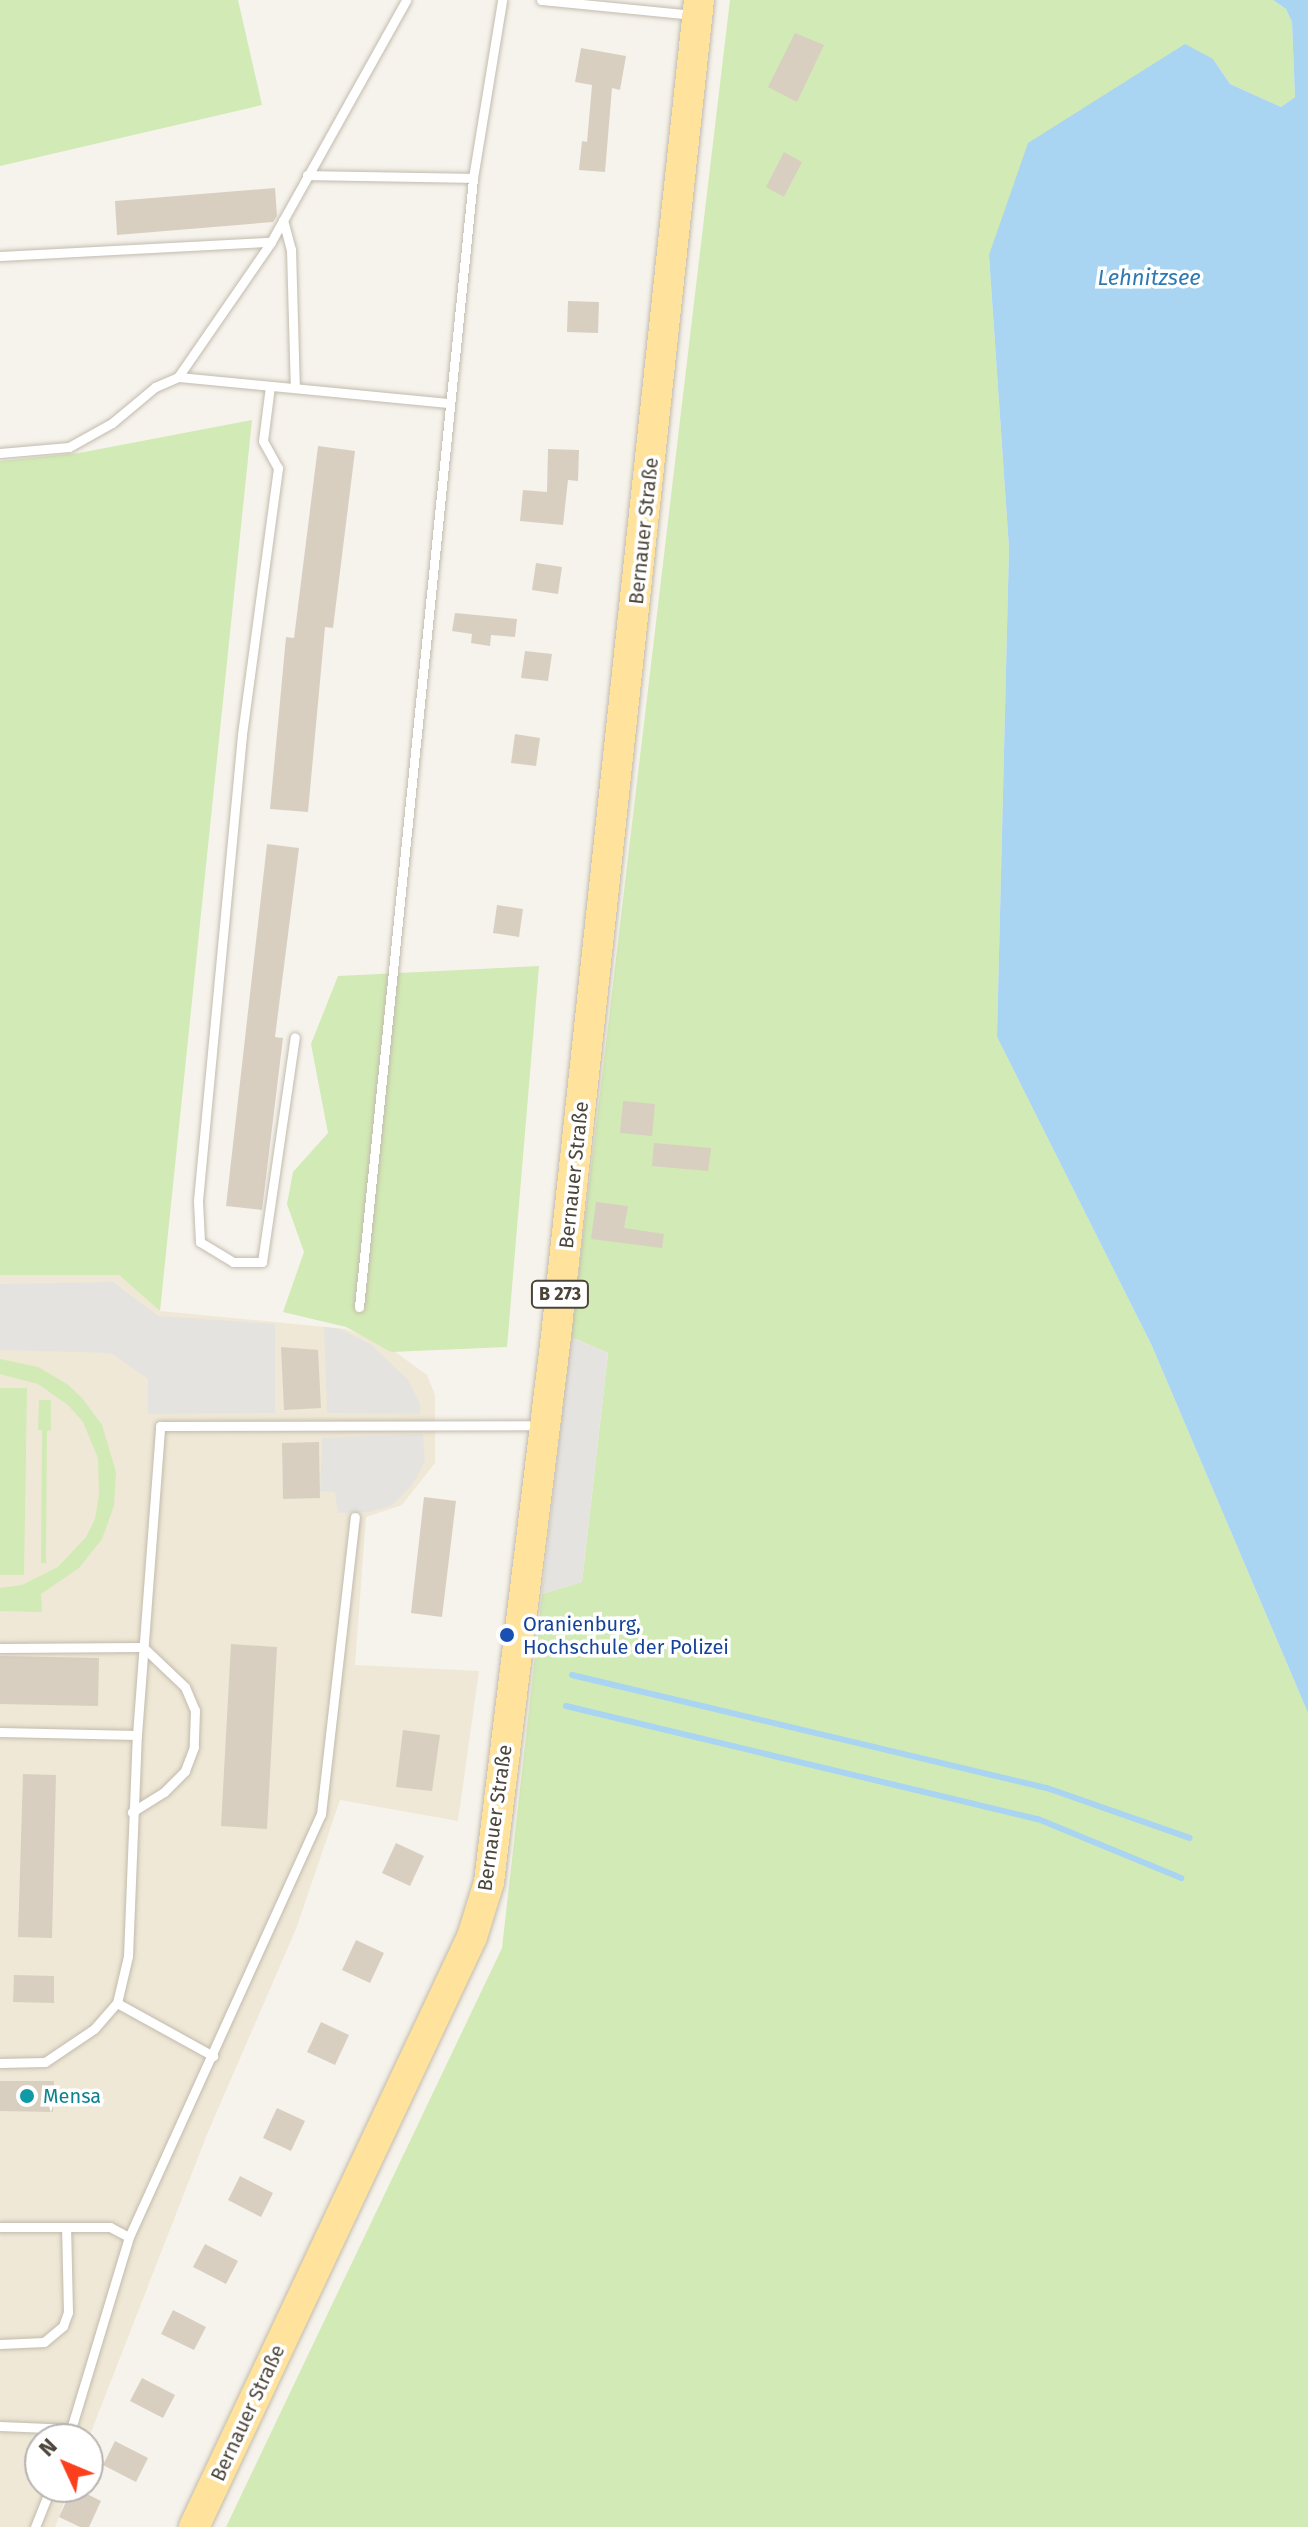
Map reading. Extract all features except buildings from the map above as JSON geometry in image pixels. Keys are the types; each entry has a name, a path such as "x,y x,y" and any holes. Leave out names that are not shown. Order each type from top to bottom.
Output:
{"main road":[{"name":"Bernauer Straße","path":"194,2527 472,1937 489,1882 545,1425 698,7"}],"lane":[{"path":"178,377 271,242 406,0"},
{"path":"359,1307 473,178 502,0"},
{"path":"541,0 698,7"},
{"path":"307,175 473,178"},
{"path":"283,220 291,249 295,388"},
{"path":"0,256 271,242"},
{"path":"0,453 69,447 112,423 155,387 178,377 449,403"},
{"path":"270,386 263,441 278,468 242,735 198,1201 200,1242 233,1262 262,1262 295,1037"},
{"path":"0,2063 45,2062 94,2029 117,2003 128,1956 132,1812 160,1426 545,1425"},
{"path":"73,2423 129,2237 321,1814 355,1517"},
{"path":"0,1648 143,1647 185,1687 195,1710 194,1747 185,1771 164,1792 132,1812"},
{"path":"0,1732 137,1735"},
{"path":"117,2003 213,2056"},
{"path":"0,2227 110,2227 129,2237"},
{"path":"0,2344 44,2342 63,2326 68,2312 66,2227"},
{"path":"0,2426 24,2426"},
{"path":"35,2527 45,2503"}],"shaded area":[{"path":"0,1275 119,1275 160,1311 346,1329 387,1346 427,1375 435,1395 435,1463 402,1505 366,1517 355,1665 479,1671 458,1821 340,1800 296,1929 208,2132 95,2423 24,2423 24,2503 64,2503 55,2527 0,2527"},
{"path":"113,1282 158,1316 275,1324 275,1413 148,1414 148,1379 111,1353 0,1350 0,1284"},
{"path":"324,1327 340,1329 372,1345 408,1380 420,1404 420,1414 327,1413"},
{"path":"571,1337 608,1353 582,1582 542,1594"},
{"path":"423,1434 425,1461 413,1484 392,1505 370,1512 338,1513 335,1492 320,1491 322,1438"}],"green space":[{"path":"0,0 238,0 262,105 0,166"},
{"path":"730,0 1273,0 1286,9 1292,22 1295,97 1281,107 1230,84 1213,59 989,255 1009,548 997,1037 1152,1346 1308,1713 1308,2527 226,2527 502,1948 542,1594 582,1582 608,1353 571,1337"},
{"path":"252,420 160,1311 119,1275 0,1275 0,461 79,453"},
{"path":"539,966 507,1347 391,1352 346,1327 283,1312 304,1252 287,1204 293,1172 328,1133 311,1044 338,976"},
{"path":"0,1359 38,1367 67,1384 82,1398 102,1425 116,1472 114,1506 102,1539 79,1568 41,1594 42,1612 0,1611 0,1588 22,1585 58,1567 86,1537 95,1519 99,1495 98,1458 83,1422 68,1405 38,1384 0,1374"},
{"path":"0,1388 27,1388 24,1575 0,1575"},
{"path":"39,1400 51,1400 51,1430 47,1431 46,1563 41,1563 42,1430 38,1430"}],"water":[{"name":"Lehnitzsee","path":"1273,0 1308,0 1308,1713 1152,1346 997,1037 1009,548 989,255 1028,143 1185,44 1213,59 1230,84 1281,107 1295,97 1292,22 1286,9"}],"waterway":[{"path":"572,1675 1047,1788 1190,1838"},
{"path":"566,1706 1038,1819 1181,1878"}],"place":[{"name":"Oranienburg, Hochschule der Polizei","path":"507,1635"},
{"name":"Mensa","path":"27,2096"}]}
